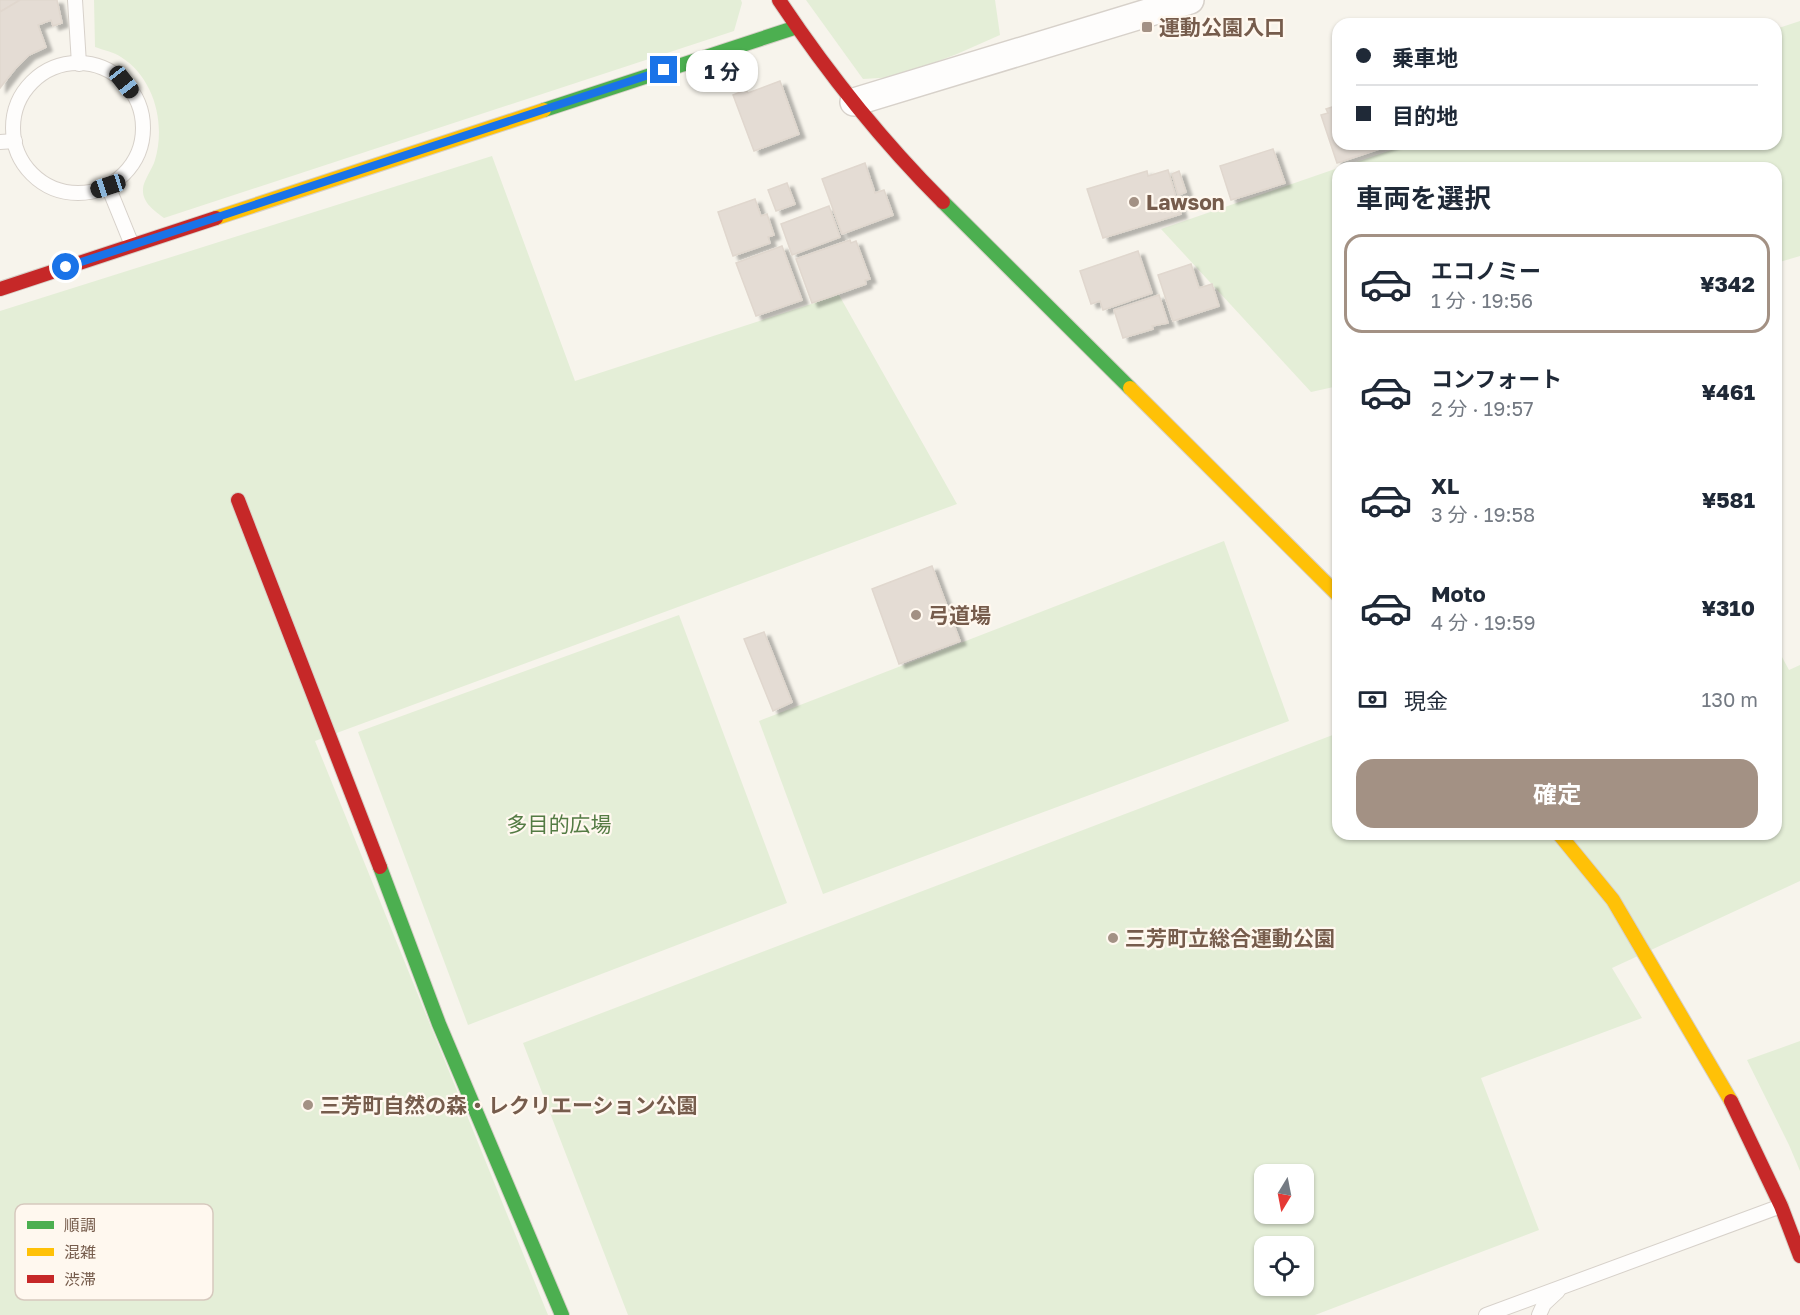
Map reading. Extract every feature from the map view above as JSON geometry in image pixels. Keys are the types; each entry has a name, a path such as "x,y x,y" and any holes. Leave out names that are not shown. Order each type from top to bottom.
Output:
{"street":[{"path":"779,0 854,102 920,179 1332,589"},
{"path":"854,102 1190,0"},
{"path":"0,289 797,27"},
{"path":"238,500 439,1024 562,1315"},
{"path":"1564,840 1613,900 1727,1092 1781,1206 1800,1256"}],"lane":[{"path":"75,0 79,64"},
{"path":"67,64 87,64 107,70 124,82 136,98 143,117 143,138 137,157 125,174 108,186 89,192 66,192 45,185 27,170 16,150 15,141 12,128 17,106 28,86 46,71 67,64"},
{"path":"0,142 15,141"},
{"path":"108,186 132,245"},
{"path":"1486,1315 1781,1206"},
{"path":"1539,1315 1544,1304 1562,1287"}],"green space":[{"path":"94,0 741,0 742,3 734,31 164,218 150,206 143,194 143,186 154,163 158,146 158,117 154,103 142,77 132,66 118,55 95,47"},
{"path":"806,0 995,0 1000,35 896,77 863,79"},
{"path":"1800,21 1800,256 1782,261 1782,162 1356,162 1392,150 1782,150 1782,27"},
{"path":"492,156 575,381 839,295 957,504 315,741 548,1315 0,1315 0,311"},
{"path":"1332,170 1332,387 1311,392 1161,229"},
{"path":"1224,541 1289,721 823,894 759,721"},
{"name":"多目的広場","path":"679,615 787,903 468,1025 358,732"},
{"name":"三芳町立総合運動公園","path":"1782,657 1789,670 1800,665 1800,881 1612,968 1642,1018 1481,1078 1539,1230 1315,1315 628,1315 523,1043 1332,735 1332,840 1782,840"},
{"path":"1800,1041 1800,1171 1747,1060"}],"building":[{"path":"0,0 20,0 0,12"},
{"path":"20,0 57,0 62,23 53,26 51,20 38,25 46,47 29,55 0,88 0,12"},
{"path":"780,81 799,134 754,151 733,95 746,90 748,93"},
{"path":"1332,107 1332,148 1321,115 1328,113 1326,109"},
{"path":"1273,149 1285,183 1231,200 1220,166"},
{"path":"1333,150 1376,150 1340,162 1337,162"},
{"path":"865,163 875,193 884,190 893,215 842,234 822,179"},
{"name":"Lawson","path":"1168,170 1181,214 1103,238 1087,189 1147,171 1148,176"},
{"path":"1179,171 1186,192 1178,195 1172,174"},
{"path":"787,183 795,204 776,211 768,190"},
{"path":"755,199 761,216 767,214 774,235 768,237 770,243 733,256 718,212"},
{"path":"829,206 840,237 792,255 781,224"},
{"path":"850,240 851,243 856,241 870,279 865,280 866,284 812,303 796,259"},
{"path":"782,246 802,300 756,316 736,263"},
{"path":"1138,251 1152,293 1103,310 1100,301 1091,304 1080,271"},
{"path":"1191,264 1199,288 1212,284 1219,306 1173,321 1158,275"},
{"path":"1159,295 1168,323 1152,326 1153,329 1123,338 1114,310"},
{"name":"弓道場","path":"932,566 960,641 899,664 872,589"},
{"path":"764,632 792,702 773,711 744,639"}],"traffic: fast":[{"path":"544,110 797,27"},
{"path":"943,202 1130,388"},
{"path":"380,867 439,1024 562,1315"}],"traffic: slow":[{"path":"216,218 544,110"},
{"path":"1130,388 1332,589"},
{"path":"1564,840 1613,900 1731,1101"}],"traffic: jam":[{"path":"779,0 856,105 898,155 943,202"},
{"path":"0,289 216,218"},
{"path":"238,500 380,867"},
{"path":"1731,1101 1781,1206 1800,1256"}],"place":[{"name":"運動公園入口","path":"1147,27"},
{"name":"Lawson","path":"1134,202"},
{"name":"弓道場","path":"916,615"},
{"name":"三芳町立総合運動公園","path":"1113,938"},
{"name":"三芳町自然の森・レクリエーション公園","path":"308,1105"}],"route":[{"path":"66,267 664,70"}]}
